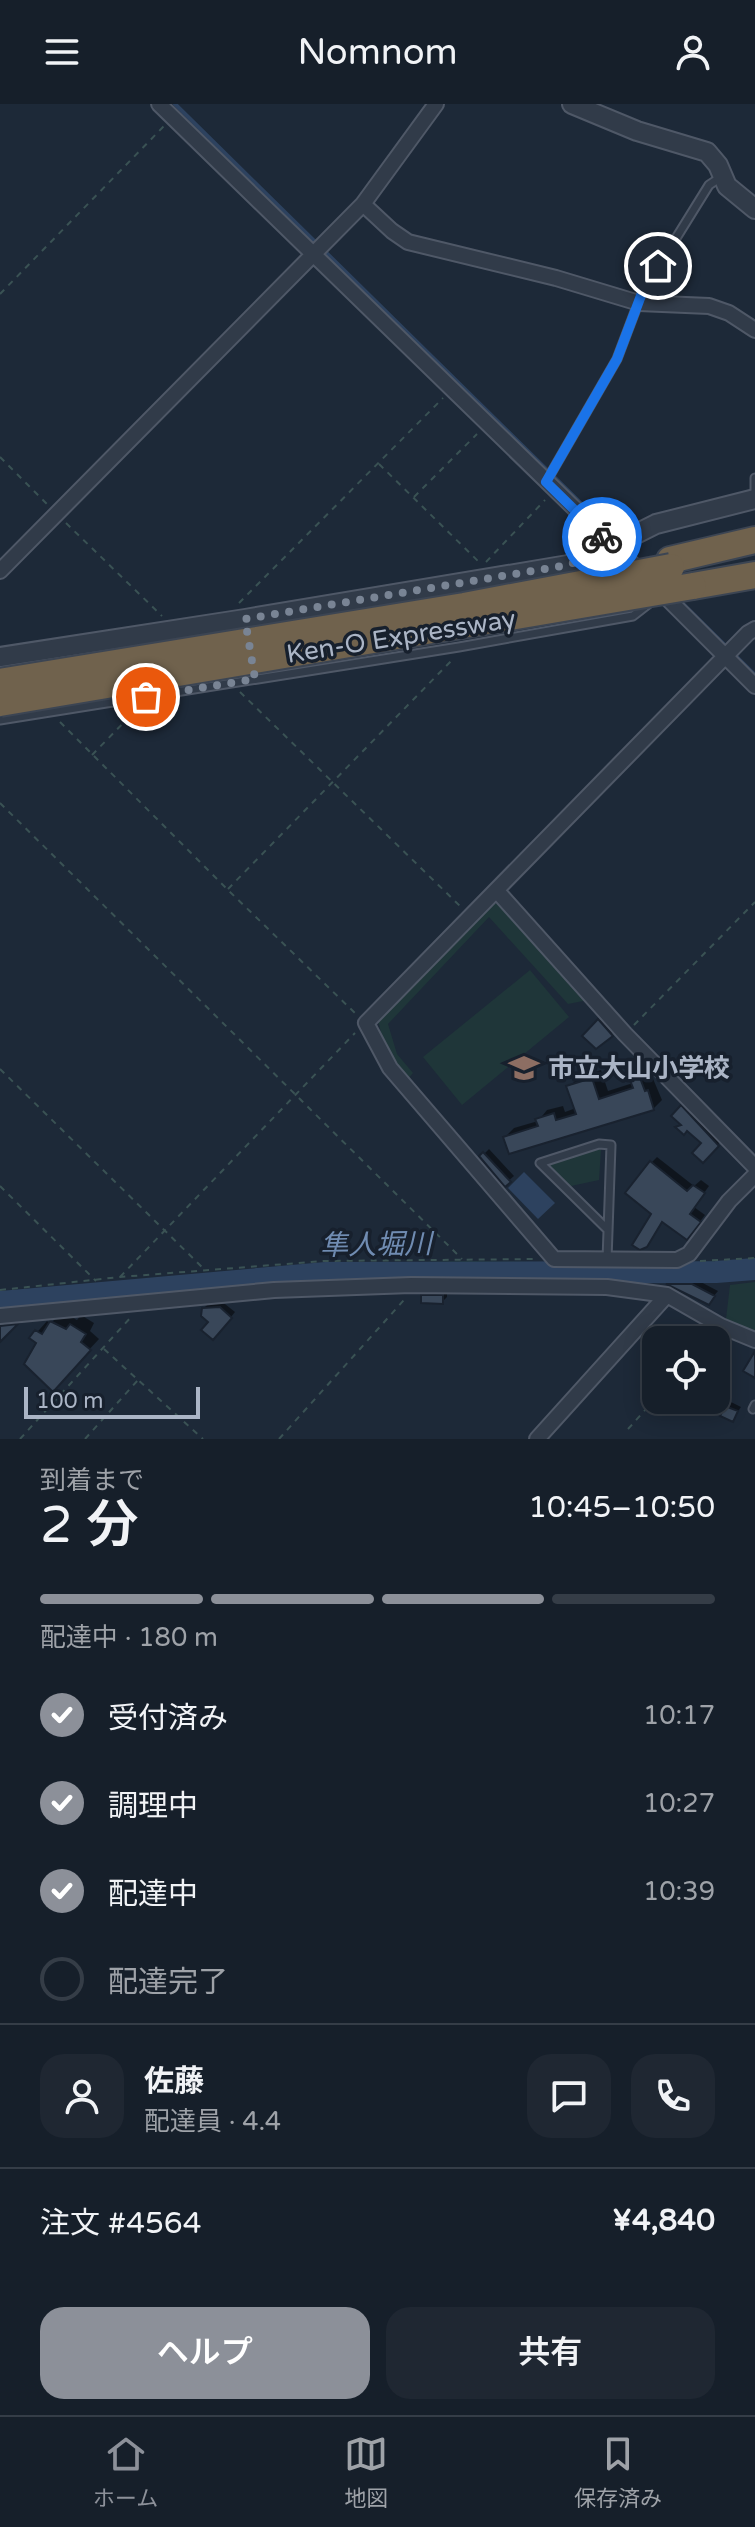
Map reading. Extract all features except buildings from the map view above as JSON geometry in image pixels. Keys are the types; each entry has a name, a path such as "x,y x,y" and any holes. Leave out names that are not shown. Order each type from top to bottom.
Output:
{"highway":[{"path":"670,564 755,540"},
{"name":"Ken-O Expressway","path":"0,682 517,596 670,564 755,554"},
{"name":"Ken-O Expressway","path":"0,703 755,575"}],"street":[{"path":"159,104 755,686"},
{"path":"0,571 363,204 436,104"},
{"path":"572,104 637,131 700,148 714,159 721,177 735,193 755,209"},
{"path":"363,204 408,242 556,278 639,303 709,306 729,313 755,330"},
{"path":"0,657 568,565 656,524 755,496"},
{"path":"755,629 366,1023 390,1068 554,1259 677,1260 689,1254 729,1201 755,1175"},
{"path":"497,891 625,1034 755,1167"},
{"path":"607,1260 607,1284"},
{"path":"0,1316 274,1290 411,1285 607,1284 667,1295 721,1326 755,1340"},
{"path":"537,1439 667,1295"}],"lane":[{"path":"551,486 617,359 642,293 709,185 721,177"},
{"path":"755,478 755,496"},
{"path":"448,586 459,647"},
{"path":"0,720 633,616 661,592"},
{"path":"245,619 255,679"},
{"path":"57,648 67,709"},
{"path":"607,1229 540,1163 599,1144 611,1145 607,1260"}],"path":[{"path":"0,294 173,118"},
{"path":"245,619 236,606 453,389"},
{"path":"413,498 487,423"},
{"path":"0,457 163,618 169,631"},
{"path":"378,464 483,566 551,486"},
{"path":"228,890 457,654 459,647"},
{"path":"231,683 471,917"},
{"path":"91,756 146,697"},
{"path":"51,712 91,756 366,1023 120,1277"},
{"path":"0,803 462,1259"},
{"path":"625,1034 755,902"},
{"path":"0,1069 205,1270"},
{"path":"0,1186 96,1281"},
{"path":"677,1260 755,1258"},
{"path":"0,1290 324,1261 554,1259"},
{"path":"279,1439 411,1292 411,1285"},
{"path":"20,1439 137,1311 136,1305"},
{"path":"103,1348 203,1439"},
{"path":"85,1439 138,1380"},
{"path":"628,1429 642,1414"}],"green space":[{"path":"492,904 498,904 588,1000 568,1004 489,917 388,1024 397,1054 413,1073 406,1081 387,1057 378,1020"},
{"path":"530,970 569,1017 462,1105 423,1057"},
{"path":"594,1148 601,1150 599,1180 571,1186 549,1166 552,1162"},
{"path":"755,1260 755,1265 612,1271 611,1267 616,1264"},
{"path":"470,1261 598,1263 598,1270 473,1268 329,1272 115,1291 116,1282 311,1264"},
{"path":"474,1274 598,1276 598,1281 116,1301 115,1297 307,1278"},
{"path":"755,1282 755,1332 726,1319 730,1285"},
{"path":"104,1283 106,1291 0,1298 0,1292"},
{"path":"107,1297 107,1302 0,1311 0,1305"}],"water":[{"path":"524,1172 555,1203 538,1219 508,1188"}],"waterway":[{"path":"175,104 608,530"},
{"path":"629,550 641,563"},
{"path":"679,600 755,675"},
{"name":"隼人堀川","path":"0,1302 326,1273 716,1272 755,1269"}],"way so far":[{"path":"146,697 255,679 245,619 568,565 613,546 602,537"}],"place":[{"name":"市立大山小学校","path":"524,1068"}],"route":[{"path":"602,537 546,482 617,359 642,293 658,266"}]}
